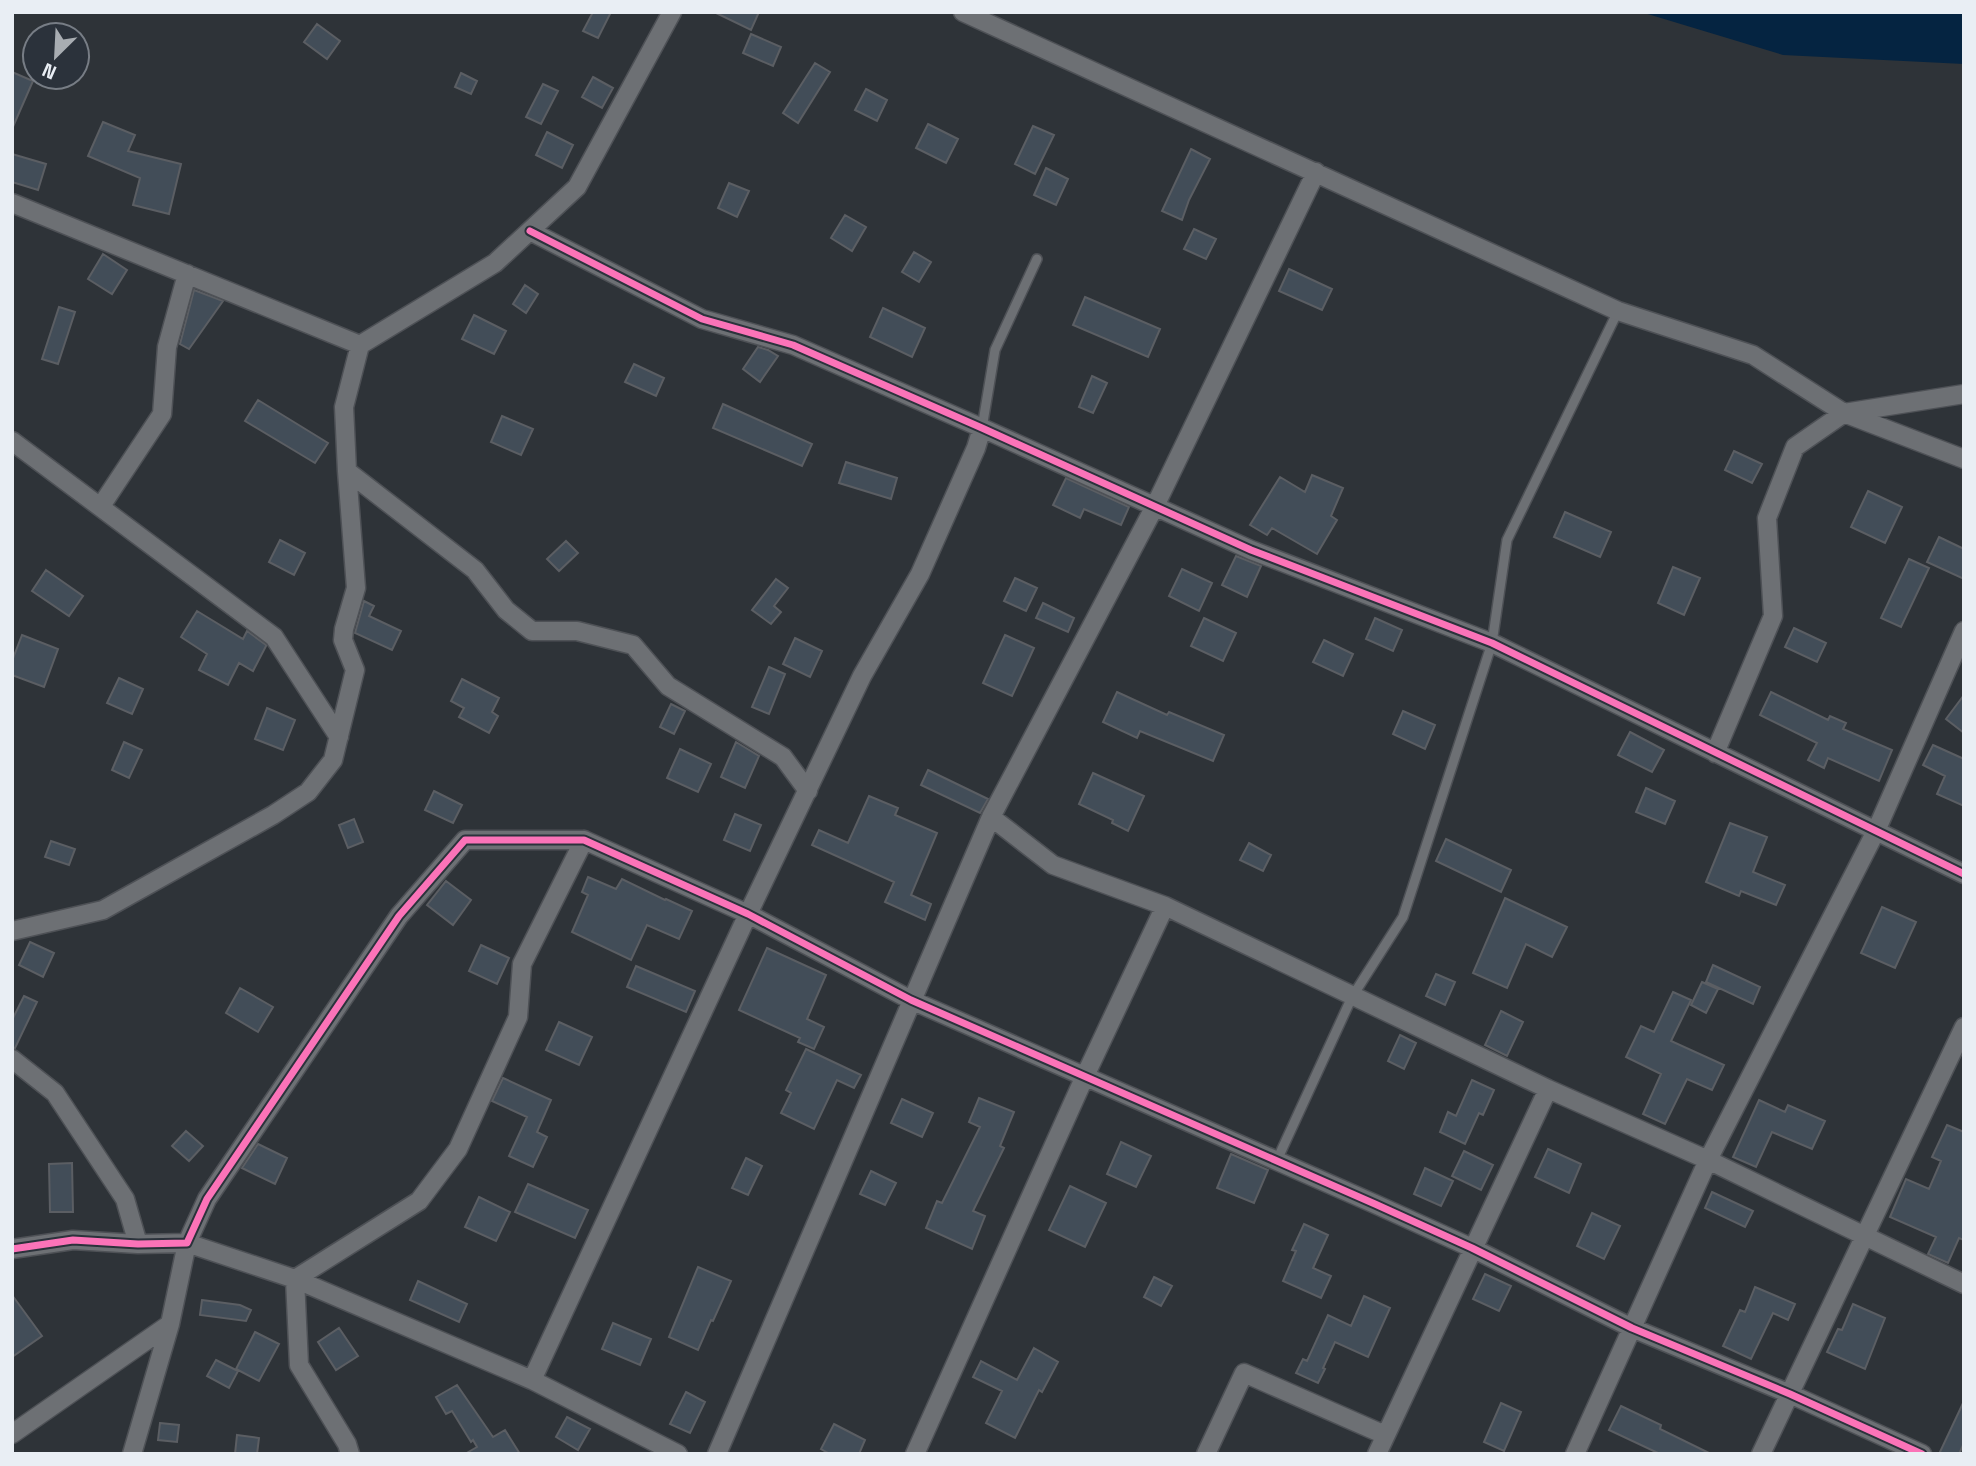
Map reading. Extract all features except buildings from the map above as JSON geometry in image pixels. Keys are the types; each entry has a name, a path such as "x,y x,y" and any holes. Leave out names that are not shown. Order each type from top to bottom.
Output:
{"street":[{"path":"12,931 103,910 308,793 333,760 355,670 344,640 344,629 356,588 344,407 360,345 495,263 577,187 672,12"},
{"path":"963,12 1618,311 1753,355 1844,413 1964,459"},
{"path":"717,1454 991,817 1155,506 1316,172"},
{"path":"12,203 360,345"},
{"path":"530,231 702,319 793,345 1251,550 1492,643 1964,874"},
{"path":"101,506 162,414 167,347 187,274"},
{"path":"1715,753 1773,616 1767,518 1796,447 1844,413 1964,394"},
{"path":"532,1380 748,914 862,676 920,573 976,448 982,428"},
{"path":"12,441 274,637 339,737"},
{"path":"347,471 475,570 506,610 532,631 577,631 633,645 668,686 783,757 808,792"},
{"path":"1576,1454 1708,1160 1876,831 1956,667 1964,631"},
{"path":"991,817 1053,865 1165,906 1548,1089 1708,1160 1964,1284"},
{"path":"132,1454 170,1324 187,1243 207,1199 398,916 466,840 584,840 748,914 911,1000 1277,1160 1472,1248 1632,1328 1790,1394 1922,1454"},
{"path":"295,1279 419,1201 458,1149 518,1017 522,964 584,840"},
{"path":"915,1454 1085,1076 1165,906"},
{"path":"1762,1454 1964,1027"},
{"path":"12,1059 55,1093 125,1199 138,1244"},
{"path":"1377,1454 1548,1089"},
{"path":"12,1249 73,1240 138,1244 187,1243 295,1279 532,1380 678,1454"},
{"path":"295,1279 299,1365 347,1444 350,1454"},
{"path":"12,1434 170,1324"},
{"path":"1206,1454 1244,1373 1385,1435"}],"lane":[{"path":"982,428 995,349 1037,259"},
{"path":"1277,1160 1352,997 1403,917 1492,643 1507,540 1618,311"}],"water":[{"path":"1641,12 1964,12 1964,64 1783,55"}],"cycle path":[{"path":"530,231 702,319 793,345 1251,550 1492,643 1964,874"},
{"path":"12,1249 73,1240 138,1244 187,1243 207,1199 399,916 465,840 584,840 748,914 911,1000 1375,1204 1472,1248 1632,1328 1790,1394 1922,1454"}]}
